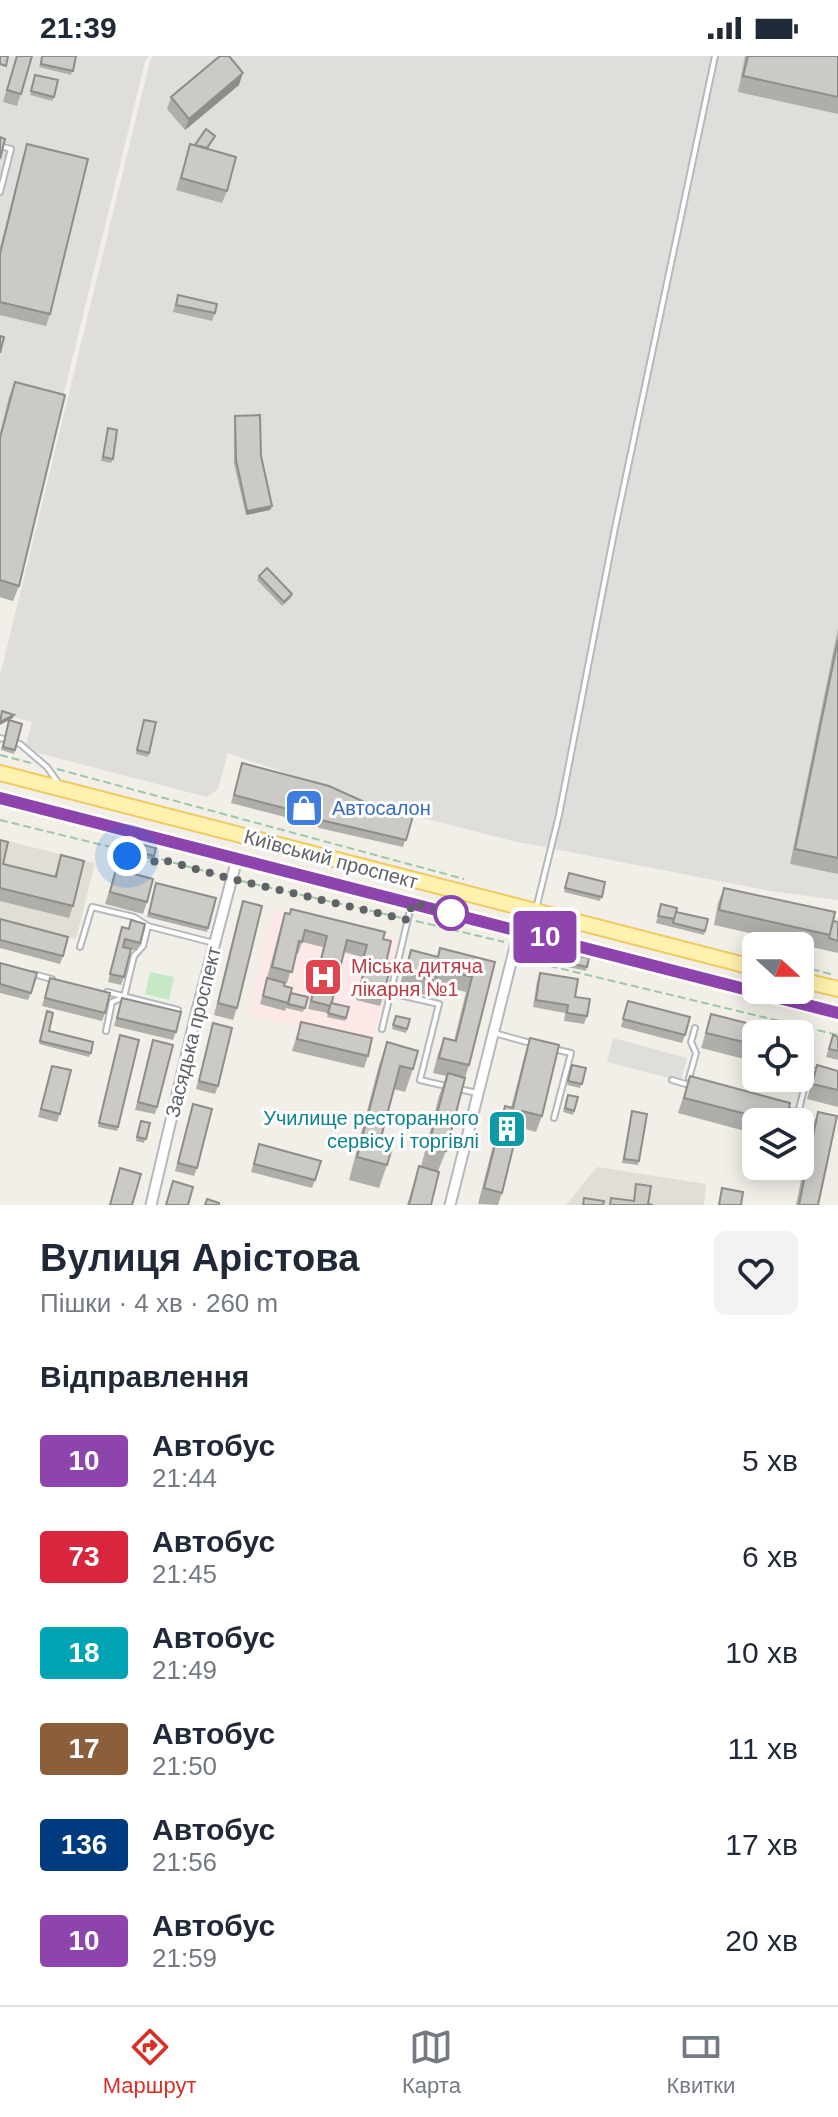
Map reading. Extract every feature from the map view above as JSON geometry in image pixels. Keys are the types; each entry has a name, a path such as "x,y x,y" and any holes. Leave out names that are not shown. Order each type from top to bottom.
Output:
{"main road":[{"name":"Київський проспект","path":"0,773 742,964"},
{"name":"Київський проспект","path":"0,798 838,1013"},
{"path":"488,923 500,918 501,912 494,901"},
{"path":"547,938 539,933 537,927 544,917 552,916"},
{"path":"814,983 838,989"}],"street":[{"name":"Засядька проспект","path":"151,1205 237,859"},
{"path":"450,1205 519,931"}],"lane":[{"path":"535,911 559,815 615,528 715,56"},
{"path":"0,146 11,149 0,192"},
{"path":"0,738 20,744 47,767 62,789"},
{"path":"382,1029 412,903"},
{"path":"80,947 92,907 134,917 148,926 215,943"},
{"path":"124,997 134,956 143,946 148,926"},
{"path":"28,973 56,980"},
{"path":"97,990 178,1010"},
{"path":"391,993 439,1004 420,1080 479,1093"},
{"path":"106,1031 112,1002 124,997"},
{"path":"688,1084 696,1053 691,1042 695,1028"},
{"path":"494,1033 571,1053 554,1118"},
{"path":"799,1108 809,1069 824,1073"},
{"path":"672,1080 701,1088"}],"path":[{"path":"0,755 464,879"},
{"path":"0,820 119,849 127,856 151,863 160,859 232,879 504,942"},
{"path":"539,951 551,954 550,966 838,1035"},
{"path":"814,970 838,976"}],"shaded area":[{"path":"0,56 149,56 145,62 13,601 0,598"},
{"path":"153,56 838,56 838,900 771,891 513,841 361,802 228,753 218,789 207,797 38,753 26,745 32,722 0,713 0,676"},
{"path":"0,839 95,863 76,939 0,920"},
{"name":"Міська дитяча лікарня №1","path":"273,909 399,938 374,1045 248,1015"},
{"path":"613,1038 687,1058 681,1081 607,1062"},
{"path":"597,1167 706,1184 704,1205 566,1205"}],"green space":[{"path":"150,972 174,977 169,1000 145,994"}],"building":[{"path":"0,56 8,56 6,66 0,64"},
{"path":"17,56 32,56 21,94 7,90"},
{"path":"42,56 76,56 73,71 41,64"},
{"path":"220,56 229,56 243,73 189,119 171,97"},
{"path":"748,56 838,56 838,97 743,76"},
{"path":"35,75 58,80 54,97 31,91"},
{"path":"206,129 215,136 207,148 195,145"},
{"path":"0,137 5,139 0,159"},
{"path":"27,144 88,159 50,314 0,302 0,254"},
{"path":"190,144 236,157 227,191 181,178"},
{"path":"178,295 217,304 215,313 176,305"},
{"path":"15,382 65,395 19,586 0,580 0,438"},
{"path":"260,415 261,456 272,506 247,511 236,460 235,416"},
{"path":"108,428 117,430 113,459 103,457"},
{"path":"267,568 292,594 284,602 259,576"},
{"path":"838,640 838,858 795,849"},
{"path":"2,711 14,715 0,722"},
{"path":"9,720 22,724 15,750 3,747"},
{"path":"144,720 156,722 149,753 137,750"},
{"name":"Автосалон","path":"242,763 329,786 371,805 413,816 406,840 234,795"},
{"path":"0,840 8,842 3,864 56,877 61,855 84,861 73,906 0,888"},
{"path":"129,841 156,848 154,856 127,849"},
{"path":"116,869 153,879 147,902 110,892"},
{"path":"569,873 605,882 602,897 565,888"},
{"path":"156,883 216,898 208,928 149,913"},
{"path":"724,888 835,912 830,935 719,910"},
{"path":"243,901 262,906 237,1008 218,1003"},
{"path":"661,904 677,908 675,919 658,916"},
{"path":"291,909 385,932 383,939 391,941 386,963 391,964 384,994 360,988 365,966 370,968 372,961 363,959 367,945 347,940 341,964 321,960 327,936 305,930 302,942 299,941 292,972 272,967 285,913 290,914"},
{"path":"676,912 708,919 705,931 673,923"},
{"path":"0,919 68,937 63,956 0,940"},
{"path":"131,920 145,924 140,943 125,939 123,947 131,949 124,977 110,974 122,927 129,929"},
{"path":"833,921 838,922 838,941 829,938"},
{"path":"440,948 495,962 469,1065 439,1058 444,1038 456,1041 472,977 438,968 435,981 405,973 411,950 438,957"},
{"path":"558,952 589,958 587,967 556,960"},
{"path":"0,963 37,973 31,993 0,984"},
{"path":"320,964 340,969 331,1006 311,1001"},
{"path":"540,973 578,979 575,997 590,999 587,1016 567,1013 568,1005 536,1000"},
{"path":"50,978 110,993 105,1013 45,998"},
{"path":"267,978 292,988 288,1003 263,996"},
{"path":"291,993 308,997 305,1008 288,1004"},
{"path":"122,998 181,1012 176,1032 117,1018"},
{"path":"628,1001 690,1017 685,1035 623,1019"},
{"path":"331,1003 349,1007 346,1018 328,1013"},
{"path":"47,1011 53,1013 49,1031 93,1042 91,1053 40,1041"},
{"path":"711,1014 742,1022 742,1042 706,1033"},
{"path":"396,1016 410,1019 407,1029 393,1025"},
{"path":"301,1022 372,1038 368,1056 297,1039"},
{"path":"213,1023 232,1028 218,1086 199,1081"},
{"path":"120,1035 139,1040 118,1127 99,1123"},
{"path":"833,1035 838,1037 838,1051 829,1049"},
{"name":"Училище ресторанного сервісу і торгівлі","path":"530,1038 559,1045 542,1116 522,1111 502,1193 484,1188 505,1106 513,1108"},
{"path":"153,1040 173,1045 157,1107 138,1102"},
{"path":"387,1042 418,1051 413,1069 400,1066 379,1145 392,1148 387,1165 357,1157"},
{"path":"572,1065 586,1068 582,1084 568,1081"},
{"path":"817,1065 838,1071 838,1090 814,1084"},
{"path":"52,1066 71,1070 60,1114 41,1109"},
{"path":"448,1073 465,1078 446,1151 428,1147"},
{"path":"690,1076 790,1103 789,1108 742,1108 742,1113 684,1098"},
{"path":"568,1095 578,1097 574,1111 565,1108"},
{"path":"193,1104 212,1109 197,1168 178,1163"},
{"path":"632,1111 647,1114 639,1161 624,1159"},
{"path":"818,1112 837,1116 818,1205 799,1205 804,1180 814,1180 814,1132"},
{"path":"141,1121 150,1123 146,1139 137,1137"},
{"path":"259,1144 321,1161 315,1180 254,1164"},
{"path":"419,1166 439,1172 431,1205 409,1205"},
{"path":"120,1168 141,1174 132,1205 110,1205"},
{"path":"173,1181 193,1187 188,1205 166,1205"},
{"path":"636,1184 651,1186 648,1204 653,1205 610,1205 611,1198 634,1201"},
{"path":"722,1188 743,1192 741,1205 719,1205"},
{"path":"584,1198 604,1201 603,1205 583,1205"},
{"path":"207,1199 219,1203 219,1205 205,1205"}],"bus line":[{"name":"10","path":"0,798 838,1013"}],"place":[{"name":"Автосалон","path":"304,808"},
{"name":"Міська дитяча лікарня №1","path":"323,977"},
{"name":"Училище ресторанного сервісу і торгівлі","path":"507,1129"}],"route":[{"path":"127,856 151,863 160,859 408,920 412,903 463,916 451,913"}]}
